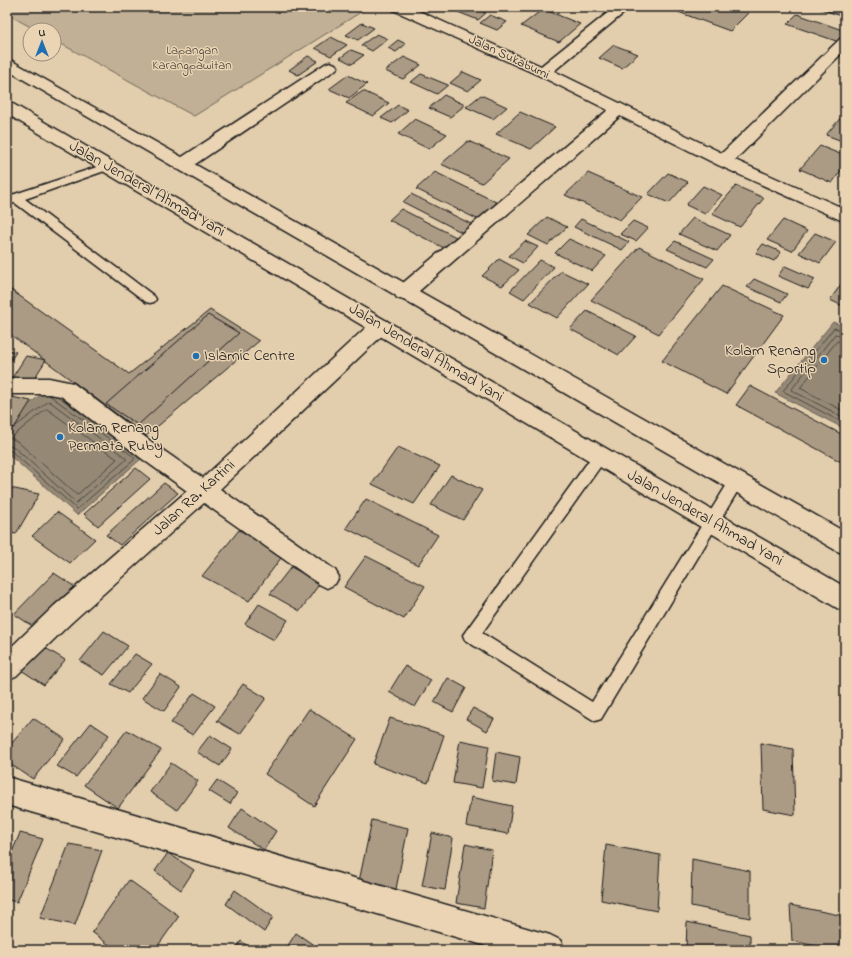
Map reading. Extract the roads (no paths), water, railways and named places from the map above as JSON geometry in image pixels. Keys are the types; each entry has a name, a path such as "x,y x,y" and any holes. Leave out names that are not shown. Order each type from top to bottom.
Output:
{"street":[{"path":"543,72 624,7"},
{"name":"Jalan Sukabumi","path":"406,8 543,72 724,161 845,216"},
{"path":"724,161 845,42"},
{"path":"7,64 404,293 845,544"},
{"path":"182,165 330,68"},
{"name":"Jalan Jenderal Ahmad Yani","path":"7,107 845,600"},
{"path":"404,293 618,110"},
{"name":"Jalan Ra. Kartini","path":"7,668 63,614 204,490 380,326"},
{"path":"7,386 49,386 66,389 149,452 327,577"},
{"path":"7,791 535,948"}],"lane":[{"path":"11,200 109,166"},
{"path":"11,200 150,299"},
{"path":"600,456 471,635 595,713 736,482"}],"water":[{"name":"Kolam Renang Sportip","path":"833,322 845,327 845,429 775,393"},
{"name":"Kolam Renang Permata Ruby","path":"48,389 142,458 77,515 7,453 7,422"}],"place":[{"name":"Islamic Centre","path":"196,356"},
{"name":"Kolam Renang Sportip","path":"824,360"},
{"name":"Kolam Renang Permata Ruby","path":"60,437"}],"park label":[{"name":"Lapangan Karangpawitan","path":"192,58"}]}
